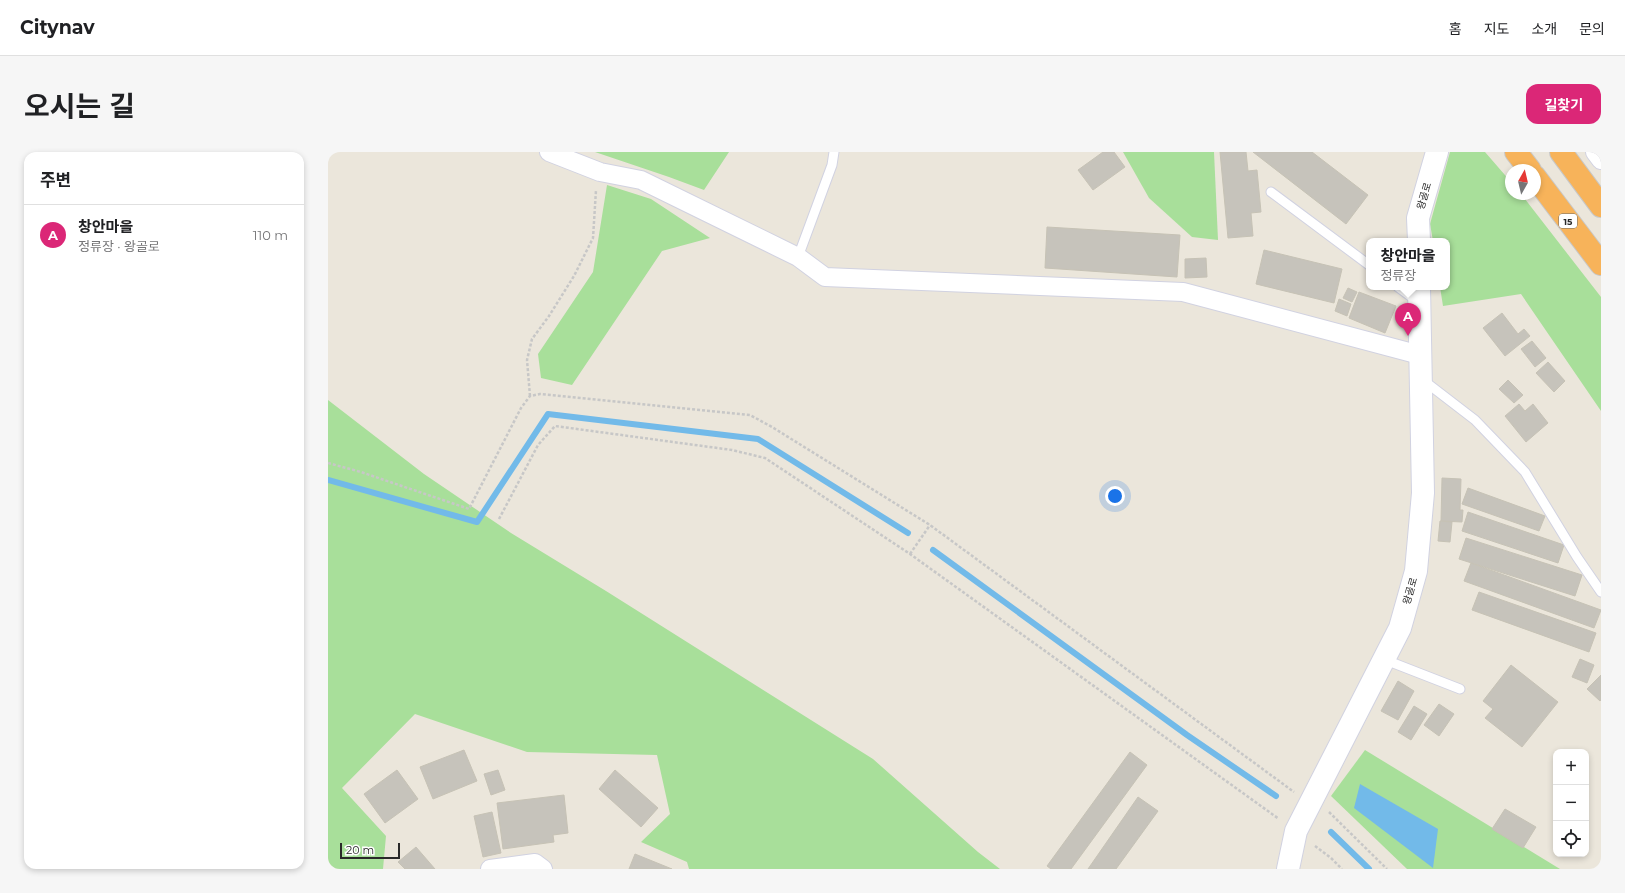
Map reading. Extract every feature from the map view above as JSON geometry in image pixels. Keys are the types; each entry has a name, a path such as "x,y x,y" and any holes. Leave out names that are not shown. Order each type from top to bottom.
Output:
{"highway":[{"path":"1516,152 1525,164"},
{"path":"1561,152 1601,206"},
{"name":"15","path":"1541,185 1601,264"}],"main road":[{"name":"왕골로","path":"1419,238 1418,218 1437,152"},
{"name":"왕골로","path":"1288,869 1296,832 1400,628 1416,571 1423,493 1419,295"}],"street":[{"path":"549,152 600,172 641,180 798,257 825,276 1183,292 1420,355"},
{"path":"1595,152 1601,160"},
{"path":"490,869 535,863 543,869"}],"lane":[{"path":"798,257 832,165 834,152"},
{"path":"1271,192 1366,263"},
{"path":"1406,290 1419,295"},
{"path":"1421,378 1475,420 1525,472 1577,557 1601,592"},
{"path":"1383,659 1460,690"}],"path":[{"path":"328,463 361,472 469,509 521,408 530,396 527,360 532,339 549,316 574,276 593,238 595,191 600,172"},
{"path":"530,396 540,394 750,415 772,426 930,525 1310,804 1332,813 1387,869"},
{"path":"500,519 538,445 555,426 732,450 765,458 910,554 1296,832 1331,858 1342,869"},
{"path":"910,554 930,525"}],"green space":[{"path":"595,152 729,152 704,190"},
{"path":"1123,152 1214,152 1218,240 1192,237 1149,198"},
{"path":"1450,152 1485,152 1505,175 1505,200 1526,200 1601,297 1601,411 1521,294 1443,306 1440,290 1450,290 1450,238 1432,238 1430,224"},
{"path":"607,185 651,199 710,238 662,251 572,385 541,378 538,354 593,272"},
{"path":"328,400 424,474 511,533 873,759 978,852 1000,869 689,869 687,862 641,842 670,814 657,755 527,752 415,714 342,788 386,836 383,869 328,869"},
{"path":"1365,750 1560,869 1407,869 1331,796"}],"water":[{"path":"1360,784 1438,829 1433,868 1354,808"}],"building":[{"path":"1103,152 1114,152 1125,167 1093,190 1078,170"},
{"path":"1220,152 1246,152 1248,171 1257,170 1261,212 1251,213 1253,236 1228,238"},
{"path":"1253,152 1312,152 1368,195 1346,224"},
{"path":"1047,227 1180,235 1177,277 1045,268"},
{"path":"1264,250 1342,269 1334,303 1256,284"},
{"path":"1206,258 1207,277 1185,278 1185,259"},
{"path":"1348,288 1357,292 1352,302 1343,298"},
{"path":"1359,292 1396,306 1385,333 1349,318"},
{"path":"1339,299 1351,304 1347,316 1335,311"},
{"path":"1502,313 1518,334 1524,329 1530,336 1505,356 1483,328"},
{"path":"1532,341 1546,358 1535,367 1521,349"},
{"path":"1548,362 1565,381 1554,392 1536,373"},
{"path":"1508,380 1523,395 1514,403 1499,389"},
{"path":"1519,404 1525,411 1533,404 1548,423 1526,442 1505,416"},
{"path":"1442,478 1461,479 1460,510 1463,510 1462,522 1441,521"},
{"path":"1468,488 1545,516 1539,531 1462,504"},
{"path":"1468,512 1564,545 1558,563 1462,531"},
{"path":"1440,521 1452,522 1450,542 1438,541"},
{"path":"1466,538 1582,575 1575,596 1459,559"},
{"path":"1471,563 1601,610 1594,628 1464,581"},
{"path":"1479,592 1596,633 1589,652 1472,610"},
{"path":"1580,659 1594,665 1587,683 1572,677"},
{"path":"1511,665 1558,702 1522,747 1485,718 1493,709 1483,701"},
{"path":"1601,675 1601,700 1600,701 1587,689"},
{"path":"1398,681 1414,691 1398,720 1381,711"},
{"path":"1439,704 1454,714 1439,736 1424,725"},
{"path":"1414,706 1427,714 1411,740 1398,732"},
{"path":"464,750 477,781 433,799 420,767"},
{"path":"1130,752 1147,765 1071,869 1051,869 1047,866"},
{"path":"397,770 418,799 385,823 364,794"},
{"path":"498,770 505,790 491,795 484,774"},
{"path":"615,770 658,808 641,827 599,789"},
{"path":"564,795 568,833 553,835 554,842 503,849 497,803"},
{"path":"1138,797 1158,811 1116,869 1088,869"},
{"path":"1505,809 1536,827 1523,848 1492,829"},
{"path":"492,812 501,853 483,857 474,816"},
{"path":"416,847 435,869 405,869 398,862"},
{"path":"635,854 672,869 629,869"}],"waterway":[{"path":"328,480 477,522 548,414 758,439 908,533"},
{"path":"933,550 1187,735 1276,796"},
{"path":"1331,832 1369,869"}],"place":[{"name":"창안마을","path":"1408,336"}]}
